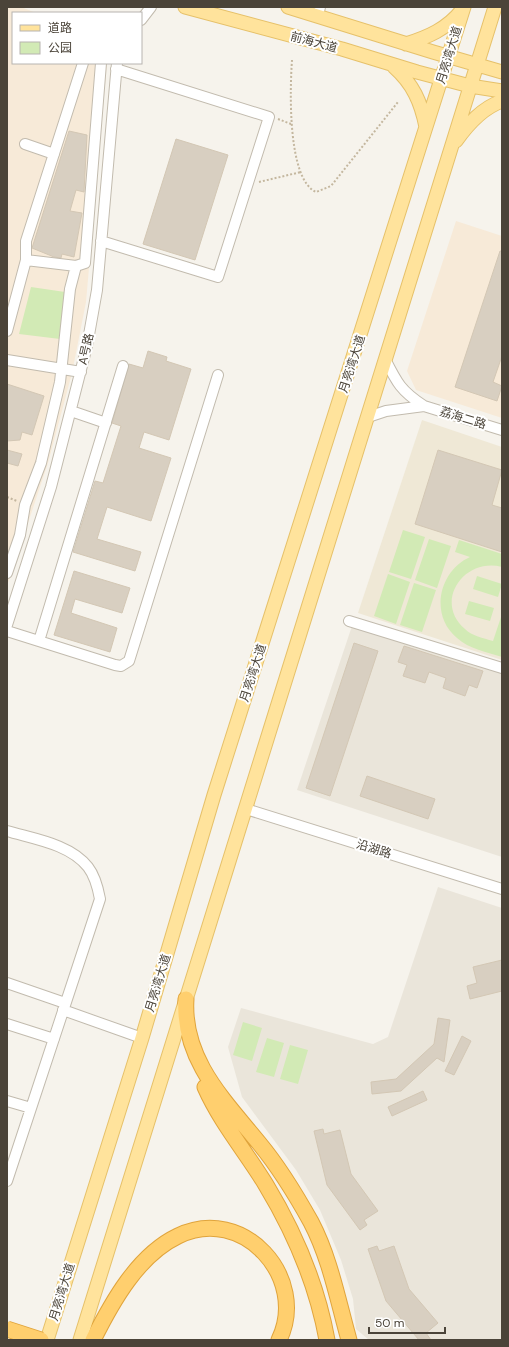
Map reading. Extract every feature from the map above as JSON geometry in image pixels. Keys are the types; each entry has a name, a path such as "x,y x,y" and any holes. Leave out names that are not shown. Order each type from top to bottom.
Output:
{"highway":[{"path":"186,999 186,1026 198,1070 211,1101 266,1184 302,1254 320,1307 327,1340"},
{"path":"193,1051 203,1071 221,1097 260,1144 285,1178 311,1223 329,1269 349,1340"},
{"path":"93,1340 113,1303 144,1262 161,1246 178,1235 207,1228 237,1233 263,1250 272,1261 284,1290 286,1304 286,1319 279,1340"},
{"path":"7,1329 41,1340"}],"main road":[{"name":"前海大道","path":"185,7 342,49 442,79 470,86 502,91"},
{"name":"前海大道","path":"288,7 319,11 406,44 502,72"},
{"path":"406,44 442,28 455,19 464,7"},
{"name":"月亮湾大道","path":"47,1340 142,1038 214,795 427,130 464,7"},
{"path":"80,1340 495,7"},
{"path":"500,7 502,19"},
{"path":"392,65 408,81 417,95 421,104 427,130"},
{"path":"450,150 476,117 488,108 502,101"}],"street":[{"path":"142,19 151,7"},
{"path":"7,331 26,260 26,241 83,64"},
{"path":"26,260 76,266 83,264 86,260 101,64"},
{"path":"101,241 218,278 269,117 117,66"},
{"name":"A号路","path":"7,625 51,487 81,372 94,313 117,66"},
{"path":"25,144 54,154"},
{"path":"7,573 20,535 25,505 41,463 63,369 70,289 76,266"},
{"name":"荔海二路","path":"385,359 396,382 403,390 424,406 502,430"},
{"path":"7,360 81,372"},
{"path":"39,641 123,366"},
{"path":"7,631 114,666 121,666 129,661 218,375"},
{"name":"荔海二路","path":"368,417 386,411 424,406"},
{"path":"71,410 106,423"},
{"path":"349,620 502,668"},
{"name":"沿湖路","path":"246,809 502,889"},
{"path":"7,831 63,848 88,867 96,883 100,899 31,1108 9,1168 7,1181"},
{"path":"7,983 142,1038"},
{"path":"7,1024 54,1039"},
{"path":"7,1101 31,1108"},
{"path":"34,1340 54,1317"}],"path":[{"path":"292,60 290,109 291,124 301,172 309,189 316,192 331,186 398,102"},
{"path":"269,117 291,124"},
{"path":"246,187 264,180 301,172"}],"shaded area":[{"path":"7,7 21,7 34,12 12,12 12,64 107,64 86,302 72,373 48,463 7,586"},
{"path":"456,221 502,236 502,418 416,390 407,371"},
{"path":"422,420 502,447 502,660 358,613"},
{"path":"353,623 502,672 502,857 297,790"},
{"path":"438,887 502,908 502,1340 369,1340 356,1329 353,1299 341,1260 320,1210 296,1170 242,1097 228,1047 241,1008 373,1044 388,1037"}],"green space":[{"path":"31,287 65,292 66,294 60,339 19,334"},
{"path":"403,530 425,537 411,579 389,572"},
{"path":"429,539 451,546 437,588 415,580"},
{"path":"459,540 502,554 502,567 488,566 476,569 465,575 457,584 453,595 452,607 456,618 465,629 478,636 493,641 502,614 502,657 478,650 462,642 448,628 443,618 441,594 445,583 451,572 459,564 470,557 455,552"},
{"path":"388,574 410,582 396,624 374,616"},
{"path":"477,576 502,584 498,597 473,589"},
{"path":"414,583 436,590 422,632 400,625"},
{"path":"469,601 494,608 490,621 465,614"},
{"path":"243,1022 262,1028 252,1061 233,1055"},
{"path":"267,1038 284,1043 274,1077 256,1072"},
{"path":"290,1045 308,1050 298,1084 280,1079"}],"building":[{"path":"69,131 87,135 84,192 76,190 70,211 82,213 74,257 62,254 61,258 54,257 32,248"},
{"path":"176,139 228,155 195,260 143,244"},
{"path":"500,251 502,251 502,356 493,382 502,386 497,401 455,387"},
{"path":"148,351 167,357 166,361 191,369 169,440 144,432 139,448 171,458 151,521 107,507 97,539 141,552 135,571 73,552 95,481 103,483 121,426 112,423 129,364 143,368"},
{"path":"7,384 44,396 32,435 22,432 20,440 7,441"},
{"path":"7,450 22,454 18,466 7,463"},
{"path":"438,450 502,470 492,505 502,508 502,552 415,524"},
{"path":"74,571 130,588 122,613 75,599 71,613 117,628 110,652 54,635"},
{"path":"354,643 378,651 330,796 306,788"},
{"path":"404,646 483,671 477,688 469,685 465,696 443,688 446,678 429,672 425,683 403,676 407,665 398,662"},
{"path":"367,776 435,799 428,819 360,796"},
{"path":"502,960 502,991 470,999 467,986 477,983 473,967"},
{"path":"438,1018 450,1020 444,1062 437,1058 401,1091 372,1094 371,1082 396,1079 434,1044"},
{"path":"462,1036 471,1041 454,1075 445,1071"},
{"path":"423,1091 427,1100 392,1116 388,1107"},
{"path":"323,1129 324,1134 340,1130 351,1174 378,1211 364,1220 367,1225 360,1230 327,1185 314,1131"},
{"path":"377,1246 379,1251 394,1246 409,1289 438,1323 426,1333 431,1340 419,1340 386,1301 368,1249"}]}
